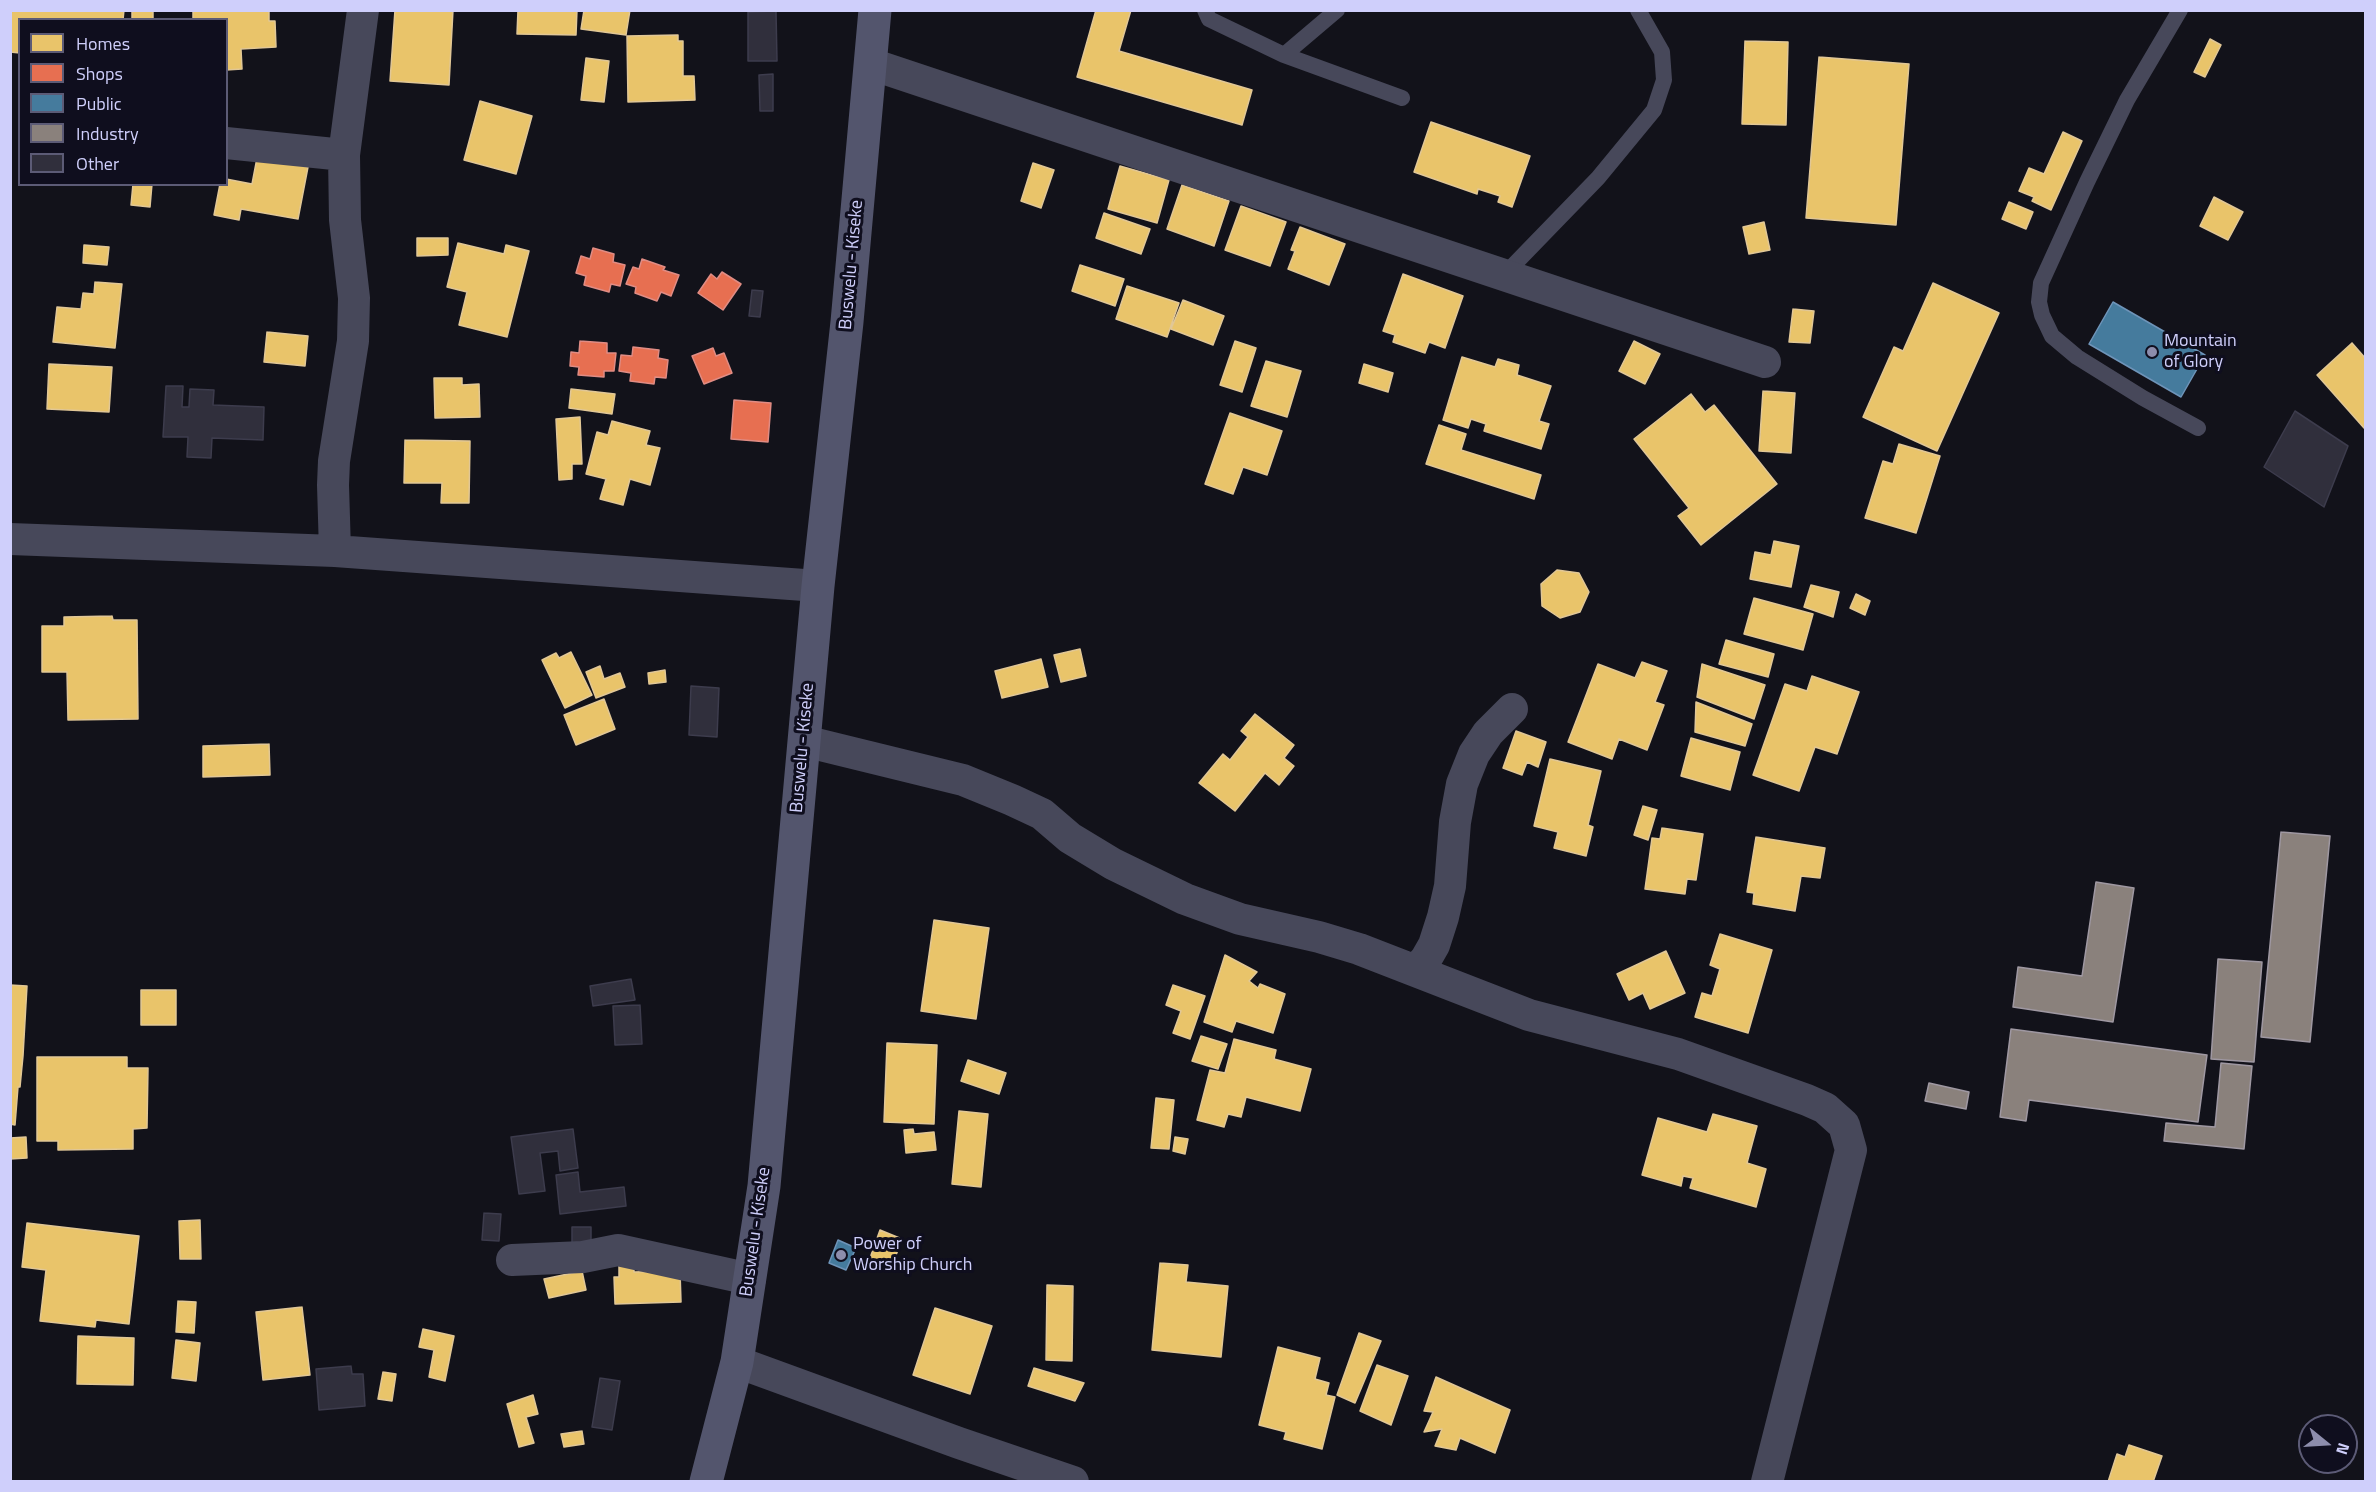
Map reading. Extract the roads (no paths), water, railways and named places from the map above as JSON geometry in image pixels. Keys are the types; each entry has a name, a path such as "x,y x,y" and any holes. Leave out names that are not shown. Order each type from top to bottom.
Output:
{"main road":[{"name":"Buswelu - Kiseke","path":"706,1482 737,1362 764,1186 818,586 847,322 874,10"}],"street":[{"path":"335,551 334,461 353,341 354,298 345,220 344,155 363,10"},
{"path":"871,64 1765,362"},
{"path":"228,143 344,155"},
{"path":"10,539 335,551 818,586"},
{"path":"1416,970 1434,945 1443,917 1450,886 1455,822 1462,784 1474,754 1488,733 1512,709"},
{"path":"804,741 963,780 1042,814 1070,838 1113,864 1185,899 1240,919 1319,937 1416,970 1529,1016 1678,1054 1825,1108 1844,1125 1851,1150 1767,1482"},
{"path":"512,1260 583,1257 618,1250 750,1279"},
{"path":"737,1362 918,1429 1073,1482"}],"lane":[{"path":"1205,10 1209,19 1284,55 1402,98"},
{"path":"1284,55 1337,10"},
{"path":"1504,275 1598,178 1654,110 1664,80 1662,51 1638,10"},
{"path":"2180,10 2127,100 2087,182 2041,283 2039,302 2042,315 2052,336 2076,357 2198,428"}],"place":[{"name":"Mountain of Glory","path":"2152,352"},
{"name":"Power of Worship Church","path":"841,1255"}]}
